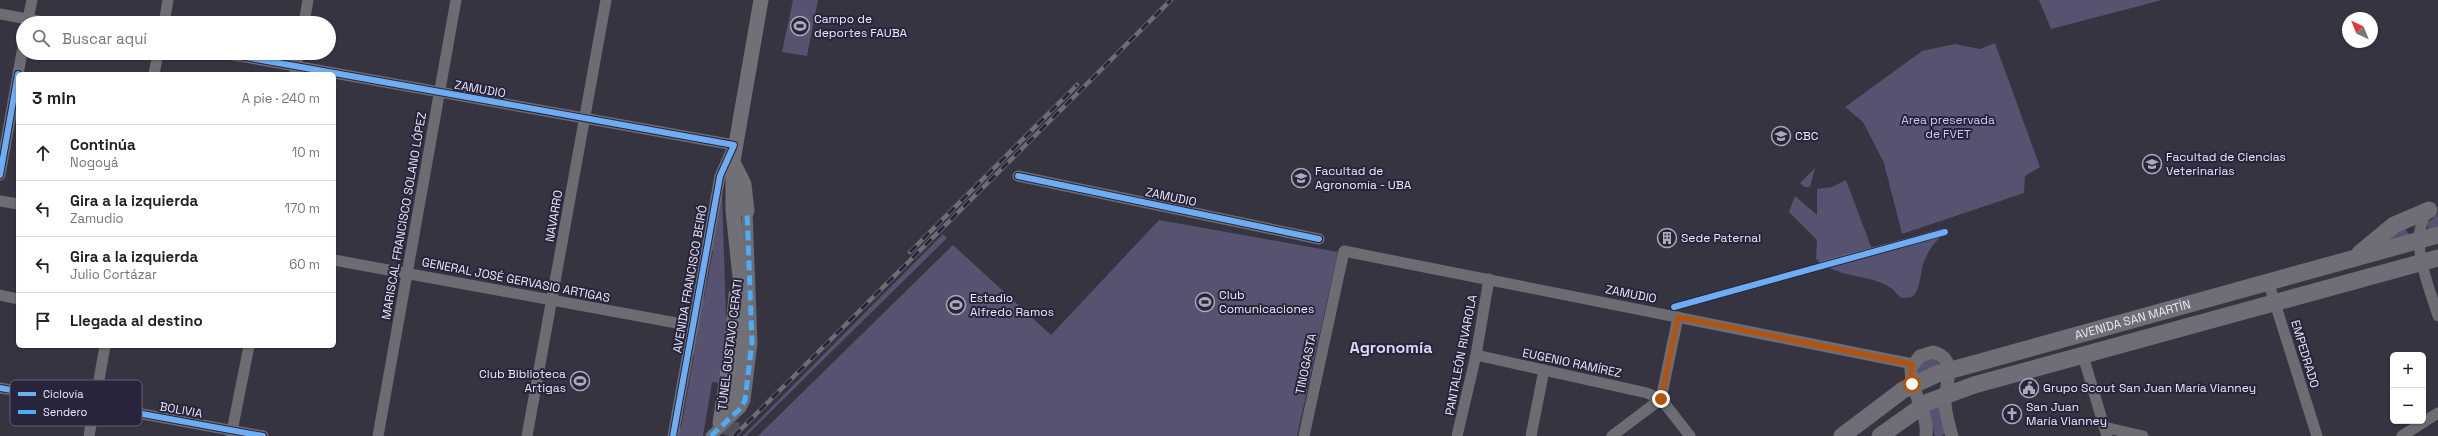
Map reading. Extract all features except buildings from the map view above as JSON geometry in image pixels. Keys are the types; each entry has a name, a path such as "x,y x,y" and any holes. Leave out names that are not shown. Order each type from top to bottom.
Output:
{"main road":[{"name":"AVENIDA FRANCISCO BEIRÓ","path":"733,161 734,145 761,0"},
{"path":"733,161 744,184 747,211"},
{"name":"TÚNEL GUSTAVO CERATI","path":"733,161 733,211 744,315 736,407"},
{"path":"2353,258 2394,225 2433,209"},
{"name":"AVENIDA SAN MARTÍN","path":"1842,436 1912,384 1950,371 2268,281 2438,235"},
{"name":"AVENIDA SAN MARTÍN","path":"1880,436 1920,407 1945,395 2431,260"},
{"name":"TÚNEL GUSTAVO CERATI","path":"720,422 731,350 740,268"}],"street":[{"path":"29,16 32,0"},
{"path":"165,16 168,0"},
{"path":"305,16 308,0"},
{"name":"MARISCAL FRANCISCO SOLANO LÓPEZ","path":"378,436 456,0"},
{"name":"NAVARRO","path":"526,436 606,0"},
{"path":"0,14 16,18"},
{"path":"18,72 20,60"},
{"path":"154,72 157,60"},
{"name":"ZAMUDIO","path":"253,60 308,72"},
{"path":"296,70 298,60"},
{"name":"ZAMUDIO","path":"336,77 585,118 734,145"},
{"path":"0,175 16,85"},
{"name":"AVENIDA FRANCISCO BEIRÓ","path":"673,436 720,176 734,145"},
{"name":"ZAMUDIO","path":"1018,176 1319,239"},
{"path":"0,200 16,204"},
{"path":"2433,209 2420,224 2418,240 2431,260 2438,316"},
{"path":"711,436 740,408 745,400 752,343 747,211"},
{"path":"1822,265 1945,232"},
{"name":"ZAMUDIO","path":"1344,251 1912,364"},
{"name":"TINOGASTA","path":"1304,436 1344,251"},
{"name":"GENERAL JOSÉ GERVASIO ARTIGAS","path":"336,260 693,326"},
{"name":"PANTALEÓN RIVAROLA","path":"1457,436 1476,356 1489,279"},
{"name":"EMPEDRADO","path":"2268,281 2317,436"},
{"path":"0,295 16,299"},
{"path":"1612,436 1661,399 1678,317"},
{"path":"99,380 105,348"},
{"path":"232,433 249,348"},
{"path":"1926,436 1927,426 1912,384 1911,377 1912,364 1920,356 1928,352 1943,356 1950,371 1945,395 1950,435"},
{"name":"EUGENIO RAMÍREZ","path":"1476,356 1648,393 1661,399"},
{"path":"2084,356 2106,432 2142,436"},
{"path":"1531,436 1544,370"},
{"name":"BOLIVIA","path":"0,388 10,390"},
{"path":"1661,399 1690,436"},
{"path":"2402,436 2438,413"},
{"name":"BOLIVIA","path":"142,415 232,433 263,436"},
{"path":"89,436 91,426"}],"green space":[{"name":"Campo de deportes FAUBA","path":"793,0 818,0 807,56 782,52"},
{"path":"2039,0 2162,0 2051,29"},
{"name":"Area preservada de FVET","path":"1995,43 2040,167 2025,176 2024,193 1902,234 1884,163 1863,122 1845,107 1922,51 1955,44 1980,49"},
{"path":"1815,168 1810,187 1805,187 1800,183"},
{"path":"1846,180 1873,252 1945,232 1935,242 1930,250 1923,266 1917,290 1912,297 1902,298 1891,288 1882,283 1825,266 1816,259 1817,240 1789,212 1795,196 1817,215 1817,189 1832,187"},
{"path":"722,192 726,318 721,383 712,382 703,436 678,436 678,428 681,428 694,355 691,355 701,299 704,299 713,251 709,250"},
{"path":"2438,214 2438,228 2428,231 2427,223"},
{"name":"Club Comunicaciones","path":"1159,220 1338,252 1297,436 758,436 953,245 1051,335"},
{"path":"2404,227 2410,236 2377,246"},
{"path":"943,234 947,238 746,436 743,436"},
{"path":"1934,358 1942,366 1916,375 1923,360"},
{"path":"1939,405 1946,432 1942,436 1935,436 1928,411"}],"tunnel":[{"path":"730,436 736,407"}],"railway":[{"path":"734,436 1171,0"},
{"path":"910,252 1077,85"}],"marked path":[{"path":"711,436 741,408 745,400 752,343 747,211"}],"cycle path":[{"path":"262,60 329,72"},
{"path":"336,73 734,145 720,176 673,436"},
{"path":"0,175 16,85"},
{"path":"1018,176 1319,239"},
{"path":"1674,307 1945,232"},
{"path":"0,388 10,390"},
{"path":"142,414 263,436"}],"place":[{"name":"Campo de deportes FAUBA","path":"800,26"},
{"name":"CBC","path":"1781,136"},
{"name":"Facultad de Ciencias Veterinarias","path":"2152,164"},
{"name":"Facultad de Agronomía - UBA","path":"1301,178"},
{"name":"Sede Paternal","path":"1667,238"},
{"name":"Club Comunicaciones","path":"1205,302"},
{"name":"Estadio Alfredo Ramos","path":"956,305"},
{"name":"Club Biblioteca Artigas","path":"580,381"},
{"name":"Grupo Scout San Juan María Vianney","path":"2029,388"},
{"name":"San Juan María Vianney","path":"2012,414"}],"district":[{"name":"Agronomía","path":"1391,347"}],"route":[{"path":"1661,399 1678,317 1912,364 1912,384"}]}
